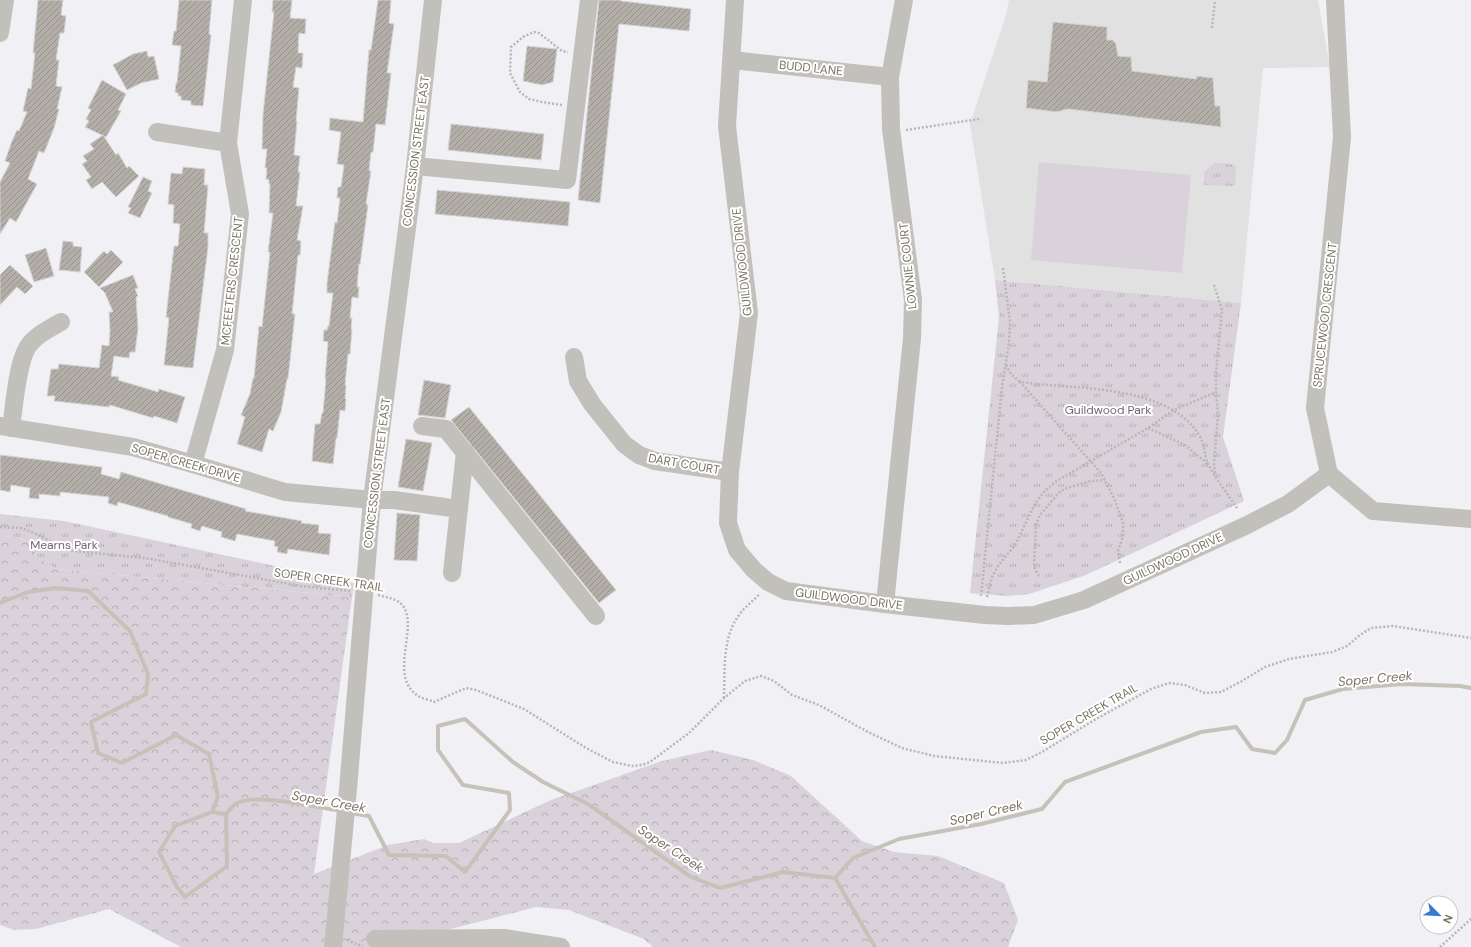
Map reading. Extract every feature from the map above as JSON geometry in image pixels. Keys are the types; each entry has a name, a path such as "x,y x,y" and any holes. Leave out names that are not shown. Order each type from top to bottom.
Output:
{"street":[{"path":"0,33 5,0"},
{"name":"MCFEETERS CRESCENT","path":"193,464 225,350 240,214 228,143 243,0"},
{"name":"CONCESSION STREET EAST","path":"334,938 372,500 415,166 433,0"},
{"path":"415,166 567,180 589,0"},
{"name":"GUILDWOOD DRIVE","path":"734,0 732,60 727,126 749,313 730,472 728,523 737,550 754,570 768,582 786,591 885,604 1008,616 1034,615 1084,600 1245,526 1288,504 1329,474"},
{"name":"LOWNIE COURT","path":"885,604 912,338 913,300 891,129 890,77 904,0"},
{"name":"SPRUCEWOOD CRESCENT","path":"1329,474 1315,408 1342,136 1335,0"},
{"name":"BUDD LANE","path":"732,60 890,77"},
{"path":"158,132 228,143"},
{"path":"5,427 20,367 27,348 38,336 61,322"},
{"name":"DART COURT","path":"574,357 578,381 592,404 624,444 639,455 655,461 730,472"},
{"path":"422,426 446,429 596,616"},
{"name":"SOPER CREEK DRIVE","path":"5,427 133,447 285,492 372,500 394,500 459,509"},
{"path":"452,573 465,452"},
{"path":"1329,474 1373,511 1471,519"},
{"path":"375,939 504,938 561,947"}],"path":[{"path":"1212,28 1215,0"},
{"path":"576,106 529,99 520,92 510,74 510,47 523,37 534,32 539,33 562,51 582,56"},
{"path":"891,129 904,130 979,119"},
{"path":"981,596 1000,402 1009,343 1010,322 1003,268"},
{"path":"1214,285 1222,310 1216,392 1218,414 1214,464 1216,475"},
{"path":"1006,365 1011,374 1020,382 1101,473 1114,498 1123,523 1123,536 1118,551 1120,563"},
{"path":"1020,382 1116,391 1151,401 1174,410 1193,427 1199,435 1203,443 1208,464"},
{"path":"987,597 992,577 998,566 1014,545 1036,502 1055,482 1148,428 1174,410 1216,392"},
{"path":"1148,428 1185,445 1208,464 1237,508"},
{"path":"1039,576 1034,566 1036,524 1040,515 1061,491 1091,482 1105,480"},
{"name":"SOPER CREEK TRAIL","path":"0,527 20,528 30,531 74,551 145,558 301,586 364,593 390,598 399,603 405,610 407,618 404,668 406,682 413,692 420,697 434,702 466,688 476,690 524,709 586,748 613,762 632,766 650,762 689,733 724,698 745,681 761,676 769,678 792,695 819,705 868,732 902,748 934,756 1003,763 1026,760 1151,689 1169,683 1184,685 1205,693 1221,692 1242,682 1265,667 1289,658 1332,652 1347,646 1371,628 1393,626 1471,638"},
{"path":"724,698 727,645 730,632 739,614 758,595 768,582"},
{"path":"1440,947 1471,919"},
{"path":"334,938 366,946 375,939"}],"shaded area":[{"path":"1009,0 1318,0 1330,67 1263,68 1241,303 995,280 970,124 1006,15"}],"green space":[{"path":"1039,162 1191,175 1182,273 1031,260"},
{"path":"1214,163 1232,164 1236,167 1235,186 1204,185 1204,172"},
{"name":"Guildwood Park","path":"995,280 1241,303 1223,437 1244,501 1086,575 1029,594 1007,596 970,593 999,317"},
{"name":"Mearns Park","path":"0,514 64,521 354,583 352,597 56,569 37,556 32,545 19,537 0,536"},
{"path":"0,536 18,537 32,545 37,556 56,569 352,597 314,874 388,845 424,839 433,843 459,843 551,800 662,761 711,750 753,760 791,776 862,841 894,852 938,856 1004,883 1018,920 1008,947 653,947 644,939 569,910 536,907 435,933 402,947 181,947 109,909 36,929 14,930 0,925"}],"building":[{"path":"38,0 63,0 61,15 66,16 64,33 60,33 56,60 59,60 56,86 62,87 57,109 59,109 54,128 44,153 39,151 28,179 37,184 16,222 10,218 0,234 0,182 10,163 5,161 12,141 17,130 19,131 27,112 23,111 28,88 31,89"},
{"path":"179,0 212,0 209,34 211,35 203,106 191,105 191,101 181,100 181,96 178,96 178,93 175,92 181,46 172,45 174,31 176,31"},
{"path":"273,0 292,0 290,18 306,19 305,34 299,33 298,53 303,53 302,68 296,67 293,87 299,88 294,155 300,156 298,172 300,172 296,206 303,206 297,240 301,241 300,255 298,255 292,314 295,314 288,379 281,412 273,431 269,429 262,452 237,444 245,417 241,415 250,394 254,378 259,326 262,327 270,252 268,252 273,213 269,213 270,184 269,180 266,179 267,168 265,168 267,149 262,149 263,114 274,12 272,12"},
{"path":"378,0 391,0 389,23 394,24 387,73 391,73 385,125 376,124 373,152 371,152 369,171 371,171 366,204 368,205 360,265 359,264 357,287 359,287 358,298 352,297 350,318 352,318 352,329 345,385 345,411 340,410 333,464 312,461 315,424 320,424 323,413 328,342 323,341 324,330 327,330 329,326 333,293 327,293 327,283 335,222 337,223 340,198 337,198 338,187 341,187 344,165 337,164 341,132 329,130 330,118 363,122 369,50 371,50"},
{"path":"599,0 621,0 691,9 689,31 619,24 600,203 578,200"},
{"path":"1053,22 1107,27 1107,40 1113,40 1116,44 1118,56 1131,57 1132,71 1196,79 1197,76 1213,78 1215,106 1220,106 1221,127 1068,109 1056,112 1026,108 1028,80 1047,82"},
{"path":"527,46 557,49 553,82 542,85 523,81"},
{"path":"147,51 148,57 154,56 159,79 141,83 127,90 113,65 133,54"},
{"path":"102,80 126,94 118,110 121,111 106,137 85,127 89,121 86,119 91,110 88,108"},
{"path":"451,124 544,134 541,160 448,150"},
{"path":"103,135 116,155 118,153 127,168 129,166 139,176 116,197 102,182 92,189 86,180 91,177 82,164 87,161 83,156 94,149 90,144"},
{"path":"183,167 205,169 204,185 208,185 204,233 208,233 208,247 193,368 164,365 169,318 166,317 174,246 178,246 180,224 173,223 174,205 168,204 171,173 182,174"},
{"path":"143,177 152,181 148,191 152,193 140,218 128,213 131,208 128,207"},
{"path":"437,190 570,202 568,226 435,214"},
{"path":"63,241 73,242 73,246 82,247 80,272 59,270"},
{"path":"46,248 54,276 34,282 25,255"},
{"path":"111,250 123,262 99,287 84,272 104,251 107,254"},
{"path":"10,265 33,286 25,294 17,287 0,305 0,275"},
{"path":"133,275 138,288 135,289 138,296 136,297 138,329 135,352 130,352 129,358 114,356 111,376 119,377 118,380 158,392 159,389 185,397 177,423 154,416 153,418 110,405 109,407 54,401 55,396 47,396 51,369 58,369 59,364 99,368 102,345 109,346 109,312 113,312 105,293 100,288"},
{"path":"424,380 451,385 445,418 418,415"},
{"path":"469,407 616,590 599,603 451,420"},
{"path":"406,439 432,443 423,491 398,487"},
{"path":"0,455 102,467 101,474 119,479 121,472 246,509 245,511 302,521 301,523 319,525 318,533 331,534 329,555 288,549 287,554 277,552 278,547 274,546 275,541 237,534 235,541 221,537 222,532 202,526 200,531 191,528 192,524 168,516 118,502 117,506 108,503 109,497 60,492 60,496 39,494 39,499 29,498 30,488 11,485 10,492 0,490"},
{"path":"397,513 420,515 417,561 394,560"}],"waterway":[{"name":"Soper Creek","path":"0,603 28,592 55,588 88,591 130,631 148,674 146,694 91,722 98,753 122,763 176,735 209,754 218,797 212,812 226,814 237,803 246,800 273,800 342,811"},
{"name":"Soper Creek","path":"835,878 853,858 899,839 981,824 1042,809 1065,782 1201,732 1236,727 1252,749 1275,753 1287,740 1305,700 1343,689 1402,684 1460,686 1471,688"},
{"name":"Soper Creek","path":"351,813 369,816 389,855 446,856 465,872 510,810 509,793 463,785 438,750 438,726 465,719 513,762 543,782 588,804 691,877 720,888 783,872 835,878"},
{"name":"Soper Creek","path":"212,812 175,826 159,852 177,887 185,897 227,866 226,814"},
{"path":"835,878 875,947"}]}
